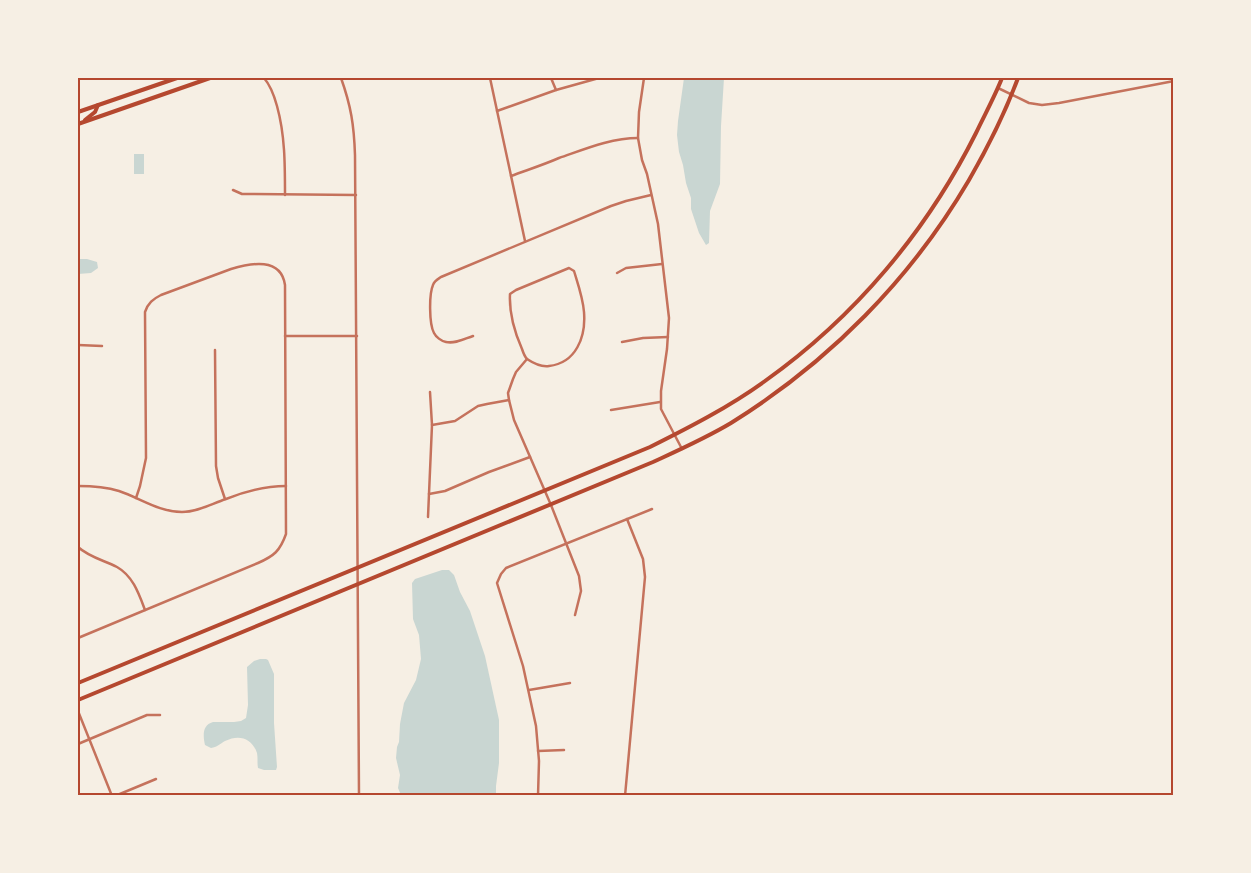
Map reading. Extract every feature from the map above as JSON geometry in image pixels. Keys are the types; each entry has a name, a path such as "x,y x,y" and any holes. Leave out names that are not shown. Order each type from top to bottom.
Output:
{"main road":[{"path":"78,112 177,78"},
{"path":"79,123 210,78"},
{"path":"78,683 650,447 724,408 782,369 835,324 903,250 944,191 964,158 1002,78"},
{"path":"78,700 653,462 729,424 809,368 875,306 915,260 942,223 977,166 991,141 1018,78"},
{"path":"79,123 95,112 98,104"}],"street":[{"path":"264,78 270,85 282,129 285,155 284,195"},
{"path":"341,78 353,117 355,155 359,796"},
{"path":"490,78 526,241"},
{"path":"551,78 556,90"},
{"path":"497,111 556,90 599,78"},
{"path":"644,78 639,112 638,138 656,218 669,318 660,402 662,410 682,449"},
{"path":"998,88 1029,102 1042,105 1174,81"},
{"path":"511,176 605,142 638,138"},
{"path":"233,190 242,194 356,195"},
{"path":"473,336 450,343 441,341 436,336 431,323 430,298 434,282 441,277 611,206 626,200 651,195"},
{"path":"78,638 258,563 269,558 280,548 286,534 285,336 284,279 276,267 262,264 241,266 161,294 151,301 147,307 146,458 136,498"},
{"path":"617,273 626,268 662,264"},
{"path":"569,268 574,271 582,296 584,312 584,326 576,350 568,360 556,365 542,366 527,359 513,328 509,304 510,294 569,268"},
{"path":"285,336 357,336"},
{"path":"622,342 643,338 668,337"},
{"path":"78,345 102,346"},
{"path":"215,350 216,466 225,499"},
{"path":"527,359 516,372 508,393 509,400 514,420 552,504 579,576 582,591 575,614"},
{"path":"428,517 432,425 430,392"},
{"path":"432,425 456,421 471,410 487,404 509,400"},
{"path":"610,410 660,402"},
{"path":"429,494 445,491 530,457"},
{"path":"78,486 102,487 119,491 162,508 180,512 195,510 249,490 272,486 286,486"},
{"path":"538,796 538,751 535,720 529,690 497,583 506,568 652,509"},
{"path":"624,796 644,577 643,559 627,519"},
{"path":"78,547 124,572 135,586 145,610"},
{"path":"529,690 570,682"},
{"path":"78,711 113,796 156,779"},
{"path":"78,744 147,715 160,714"},
{"path":"538,751 564,750"}],"shaded area":[{"path":"684,78 724,78 720,184 710,211 709,243 706,245 699,233 691,209 691,198 679,152 677,135"},
{"path":"134,154 144,154 144,174 134,174"},
{"path":"78,259 97,262 98,268 91,273 78,274"},
{"path":"442,570 449,570 454,575 470,611 485,656 499,720 499,763 496,795 401,795 398,788 400,775 396,758 400,724 404,703 416,680 421,659 419,635 413,619 412,583 415,579"},
{"path":"260,659 268,660 274,674 276,770 258,768 255,748 244,739 230,739 211,748 205,745 204,742 204,731 209,723 234,722 246,718 248,705 247,667"}]}
